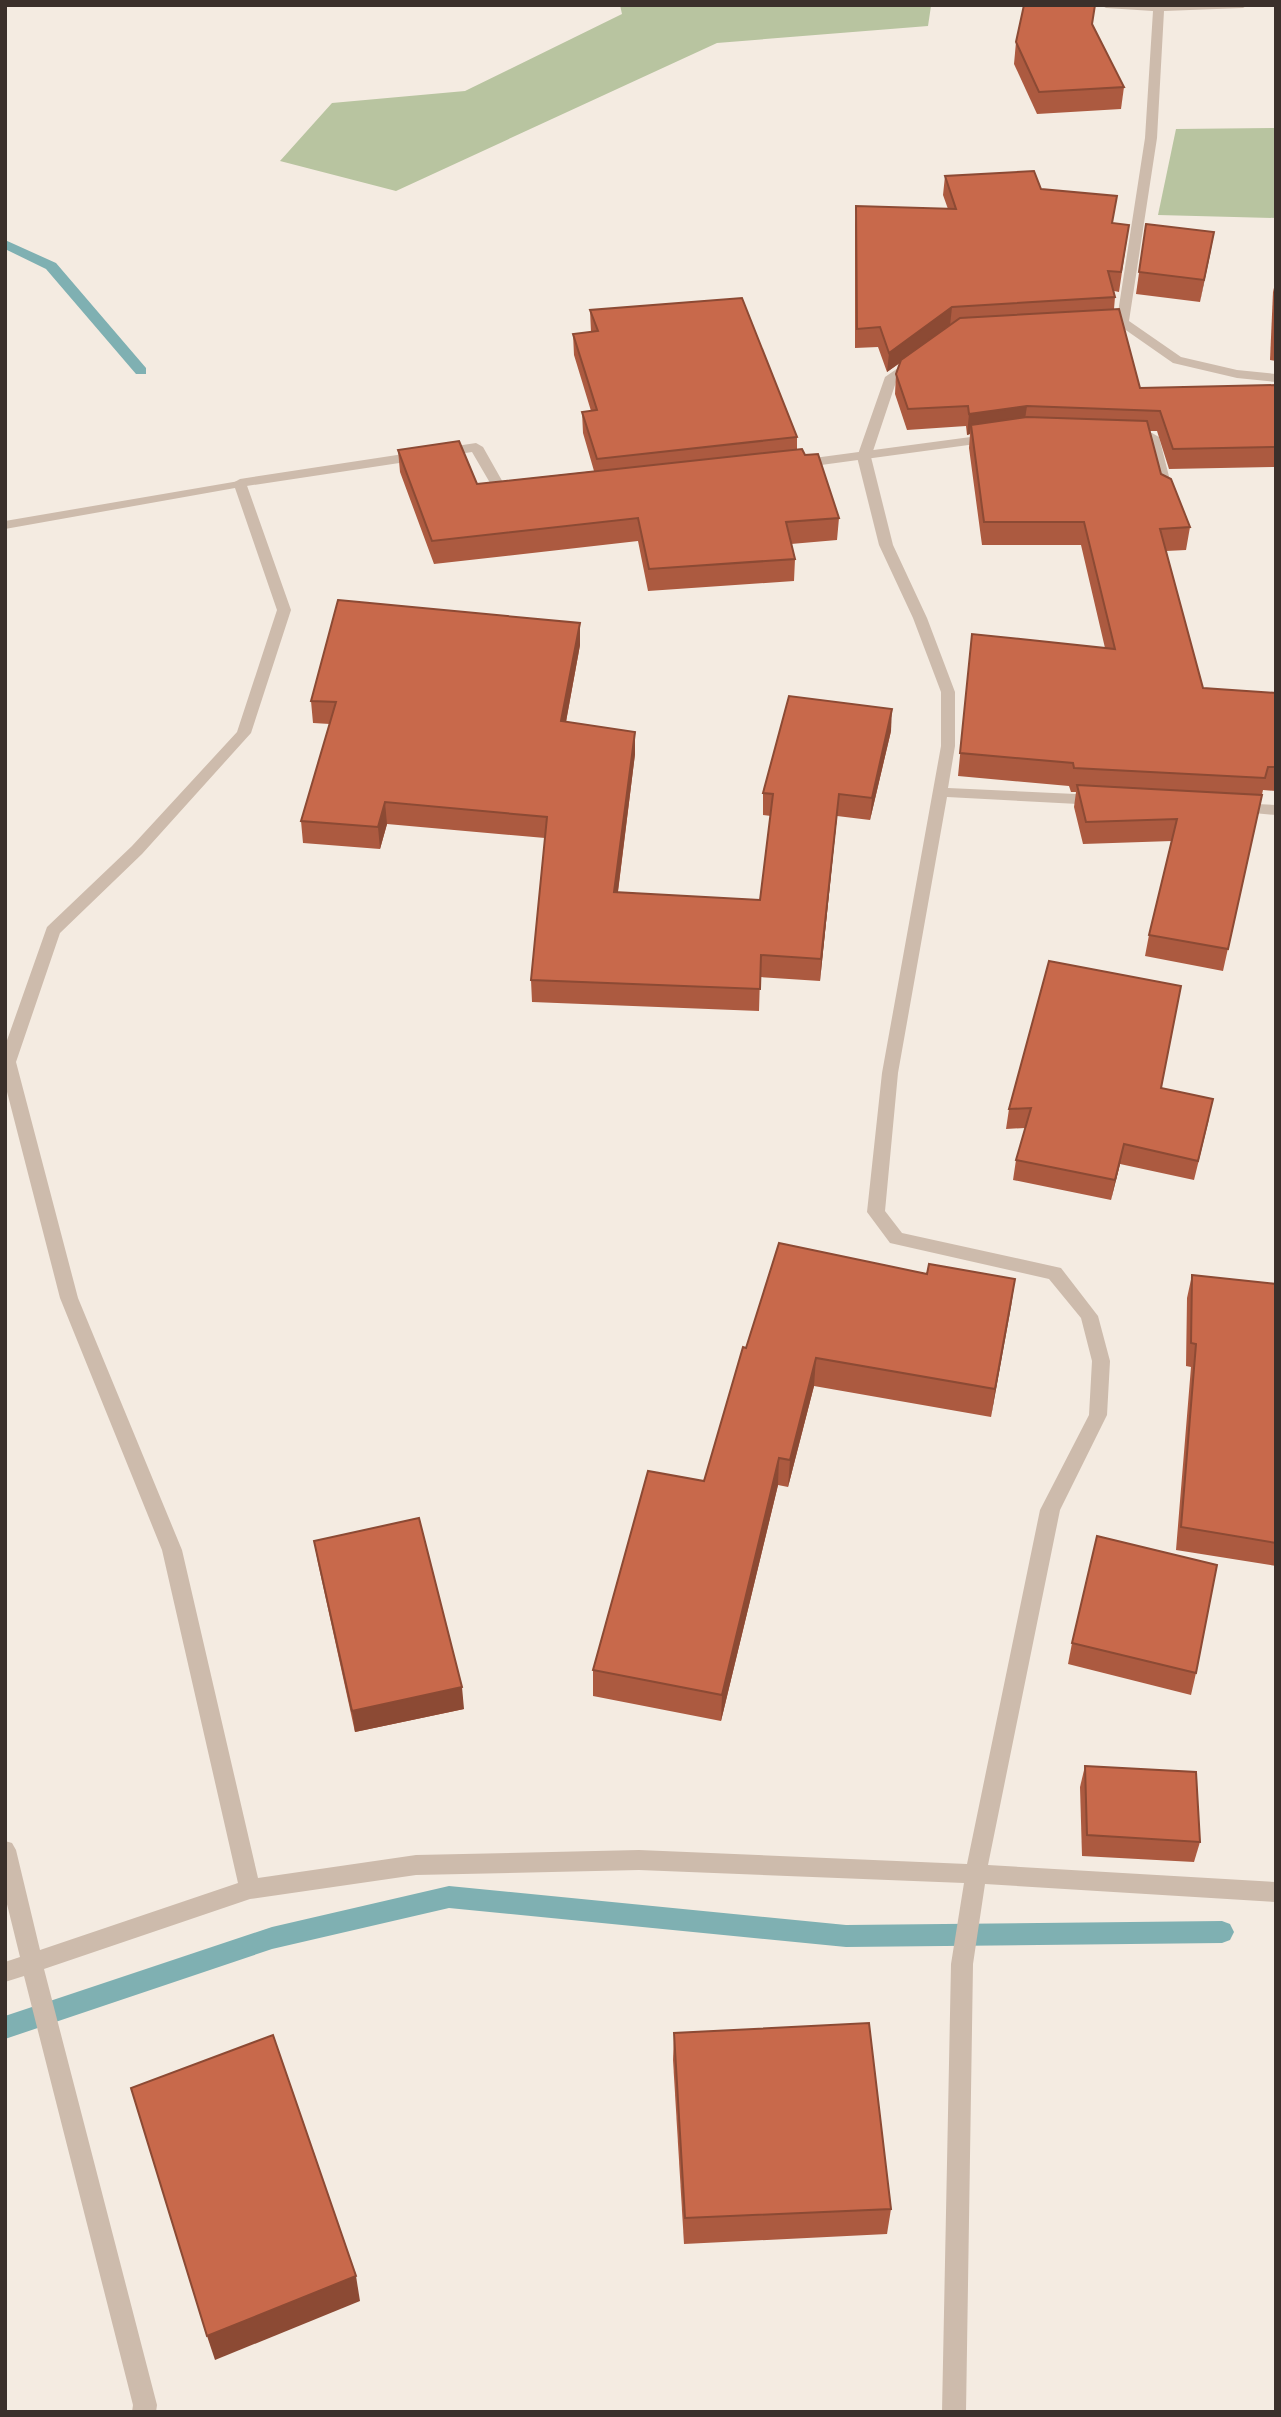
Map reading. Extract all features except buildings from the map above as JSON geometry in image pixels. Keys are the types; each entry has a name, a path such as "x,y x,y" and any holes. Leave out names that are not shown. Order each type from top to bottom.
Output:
{"street":[{"path":"1106,5 1159,8 1243,5"},
{"path":"1123,322 1151,138 1159,8"},
{"path":"1084,325 1123,322 1177,360 1237,374 1276,379"},
{"path":"933,347 891,377 864,457 886,545 920,618 948,692 948,746 890,1073 876,1212 896,1238 1055,1273 1089,1316 1101,1361 1098,1415 1050,1510 976,1874 962,1964 954,2412"},
{"path":"781,466 864,457 1010,435"},
{"path":"1114,436 1153,437 1167,496"},
{"path":"5,525 240,483 476,447 505,497 519,496"},
{"path":"240,483 284,610 244,733 137,850 52,931 8,1062 69,1298 172,1550 250,1889"},
{"path":"940,792 1114,801"},
{"path":"1222,807 1276,810"},
{"path":"5,1850 53,2050 145,2405 144,2412"},
{"path":"5,1972 250,1889 415,1865 639,1860 976,1874 1276,1892"}],"green space":[{"path":"620,5 931,6 928,26 717,43 396,191 280,161 332,103 465,91 622,14"},
{"path":"1276,128 1276,218 1158,215 1176,129"}],"waterway":[{"path":"5,244 51,266 141,371"},
{"path":"5,2028 272,1938 449,1897 846,1936 1222,1932"}]}
